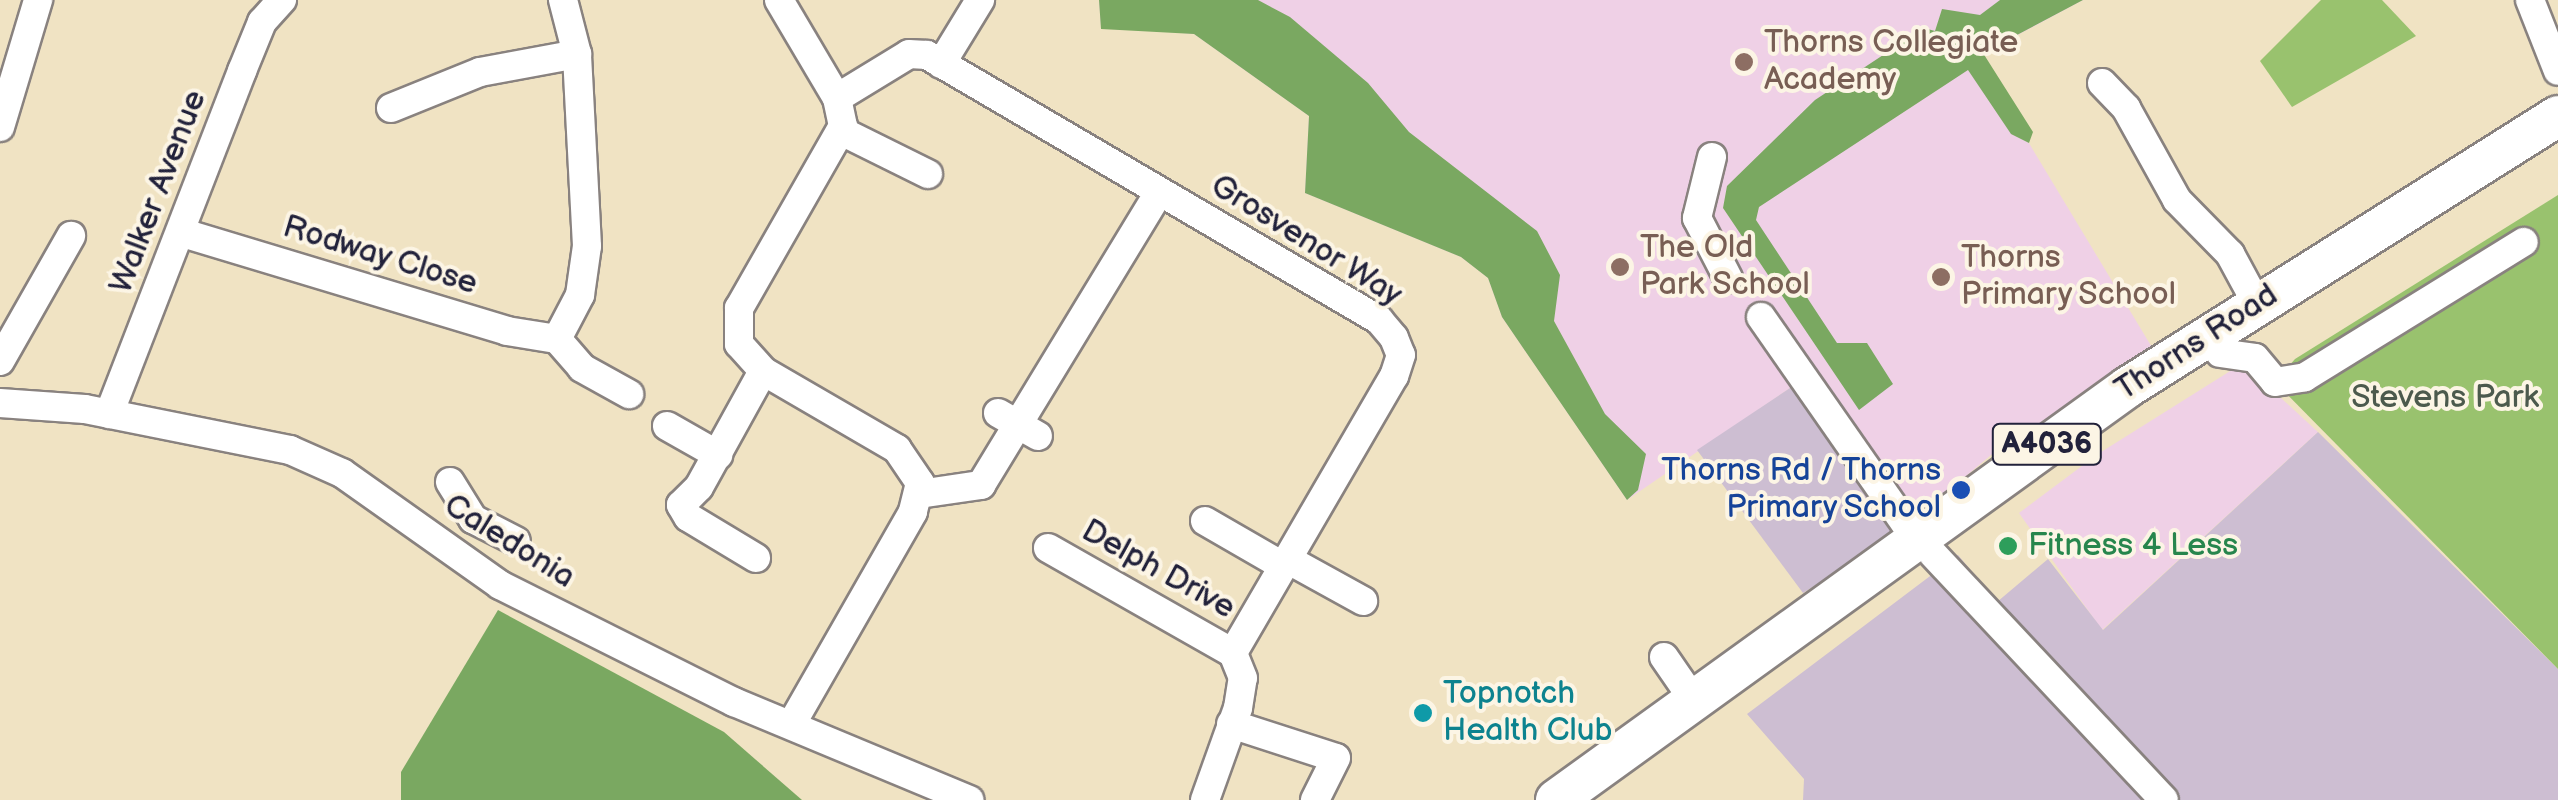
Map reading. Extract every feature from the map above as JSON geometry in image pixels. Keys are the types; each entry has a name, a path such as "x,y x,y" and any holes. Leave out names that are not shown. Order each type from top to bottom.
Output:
{"highway":[{"name":"Thorns Road","path":"1556,800 1693,699 1936,564 2128,387 2558,116"},
{"name":"Thorns Road","path":"1596,800 1936,564 2220,353 2558,142"}],"street":[{"path":"0,127 38,0"},
{"name":"Walker Avenue","path":"109,414 183,232 248,55 262,22 282,0"},
{"path":"563,0 578,54 587,246 580,296 557,339 582,368 629,394"},
{"path":"780,0 837,98 840,130 739,308 739,344 764,371 897,449 915,470 919,494 792,726"},
{"path":"941,64 980,0"},
{"path":"2530,0 2558,71"},
{"path":"391,108 423,106 512,64 578,54"},
{"name":"Grosvenor Way","path":"837,98 909,54 941,64 1379,320 1401,355 1233,653"},
{"path":"2102,83 2126,108 2177,200 2230,254 2257,304"},
{"path":"840,130 928,174"},
{"path":"1712,158 1697,218 1728,278"},
{"path":"919,494 981,485 1160,192"},
{"name":"Rodway Close","path":"183,232 507,331 557,339"},
{"path":"0,362 70,236"},
{"path":"2220,353 2254,358 2276,382 2305,377 2524,242"},
{"path":"1761,316 1936,564 2164,800"},
{"path":"756,558 681,511 764,371"},
{"name":"Caledonia","path":"0,402 109,414 290,450 342,473 500,585 792,726 969,800"},
{"path":"668,426 718,454"},
{"path":"450,482 473,519 516,540"},
{"path":"445,549 473,519"},
{"path":"1205,521 1363,601"},
{"name":"Delph Drive","path":"1048,548 1233,653"},
{"path":"1205,800 1243,678 1233,653"},
{"path":"1664,657 1693,699"},
{"path":"1231,724 1336,758 1315,800"},
{"path":"1332,800 1351,740"}],"shaded area":[{"path":"1099,0 2083,0 1977,57 2153,349 1991,455 1896,535 1796,384 1627,500 1502,317 1488,278 1461,257 1305,193 1309,116 1194,34 1101,26"},
{"path":"2243,363 2318,432 2102,630 2019,513 2098,454"},
{"path":"1796,384 1896,535 1803,593 1697,450"},
{"path":"2318,432 2558,669 2558,800 1803,800 1804,779 1747,714 1958,555 1997,602 2048,559 2103,630"}],"green space":[{"path":"1099,0 1258,0 1290,17 1368,83 1409,132 1537,231 1560,275 1554,321 1605,414 1646,454 1638,490 1627,500 1502,317 1488,278 1461,257 1305,193 1309,116 1194,34 1101,29"},
{"path":"2000,0 2083,0 1983,53 2033,132 2029,143 2011,134 1968,70 1759,207 1756,220 1837,343 1867,343 1893,384 1859,410 1723,208 1727,186 1815,100 1924,28 1935,31 1942,9 1980,15"},
{"path":"2321,0 2382,0 2416,36 2292,107 2260,61"},
{"name":"Stevens Park","path":"2558,195 2558,669 2275,382 2295,359"},
{"path":"498,610 724,732 802,800 401,800 401,772"}],"place":[{"name":"Thorns Collegiate Academy","path":"1744,62"},
{"name":"The Old Park School","path":"1620,267"},
{"name":"Thorns Primary School","path":"1941,277"},
{"name":"Thorns Rd / Thorns Primary School","path":"1961,490"},
{"name":"Fitness 4 Less","path":"2008,546"},
{"name":"Topnotch Health Club","path":"1423,713"}]}
